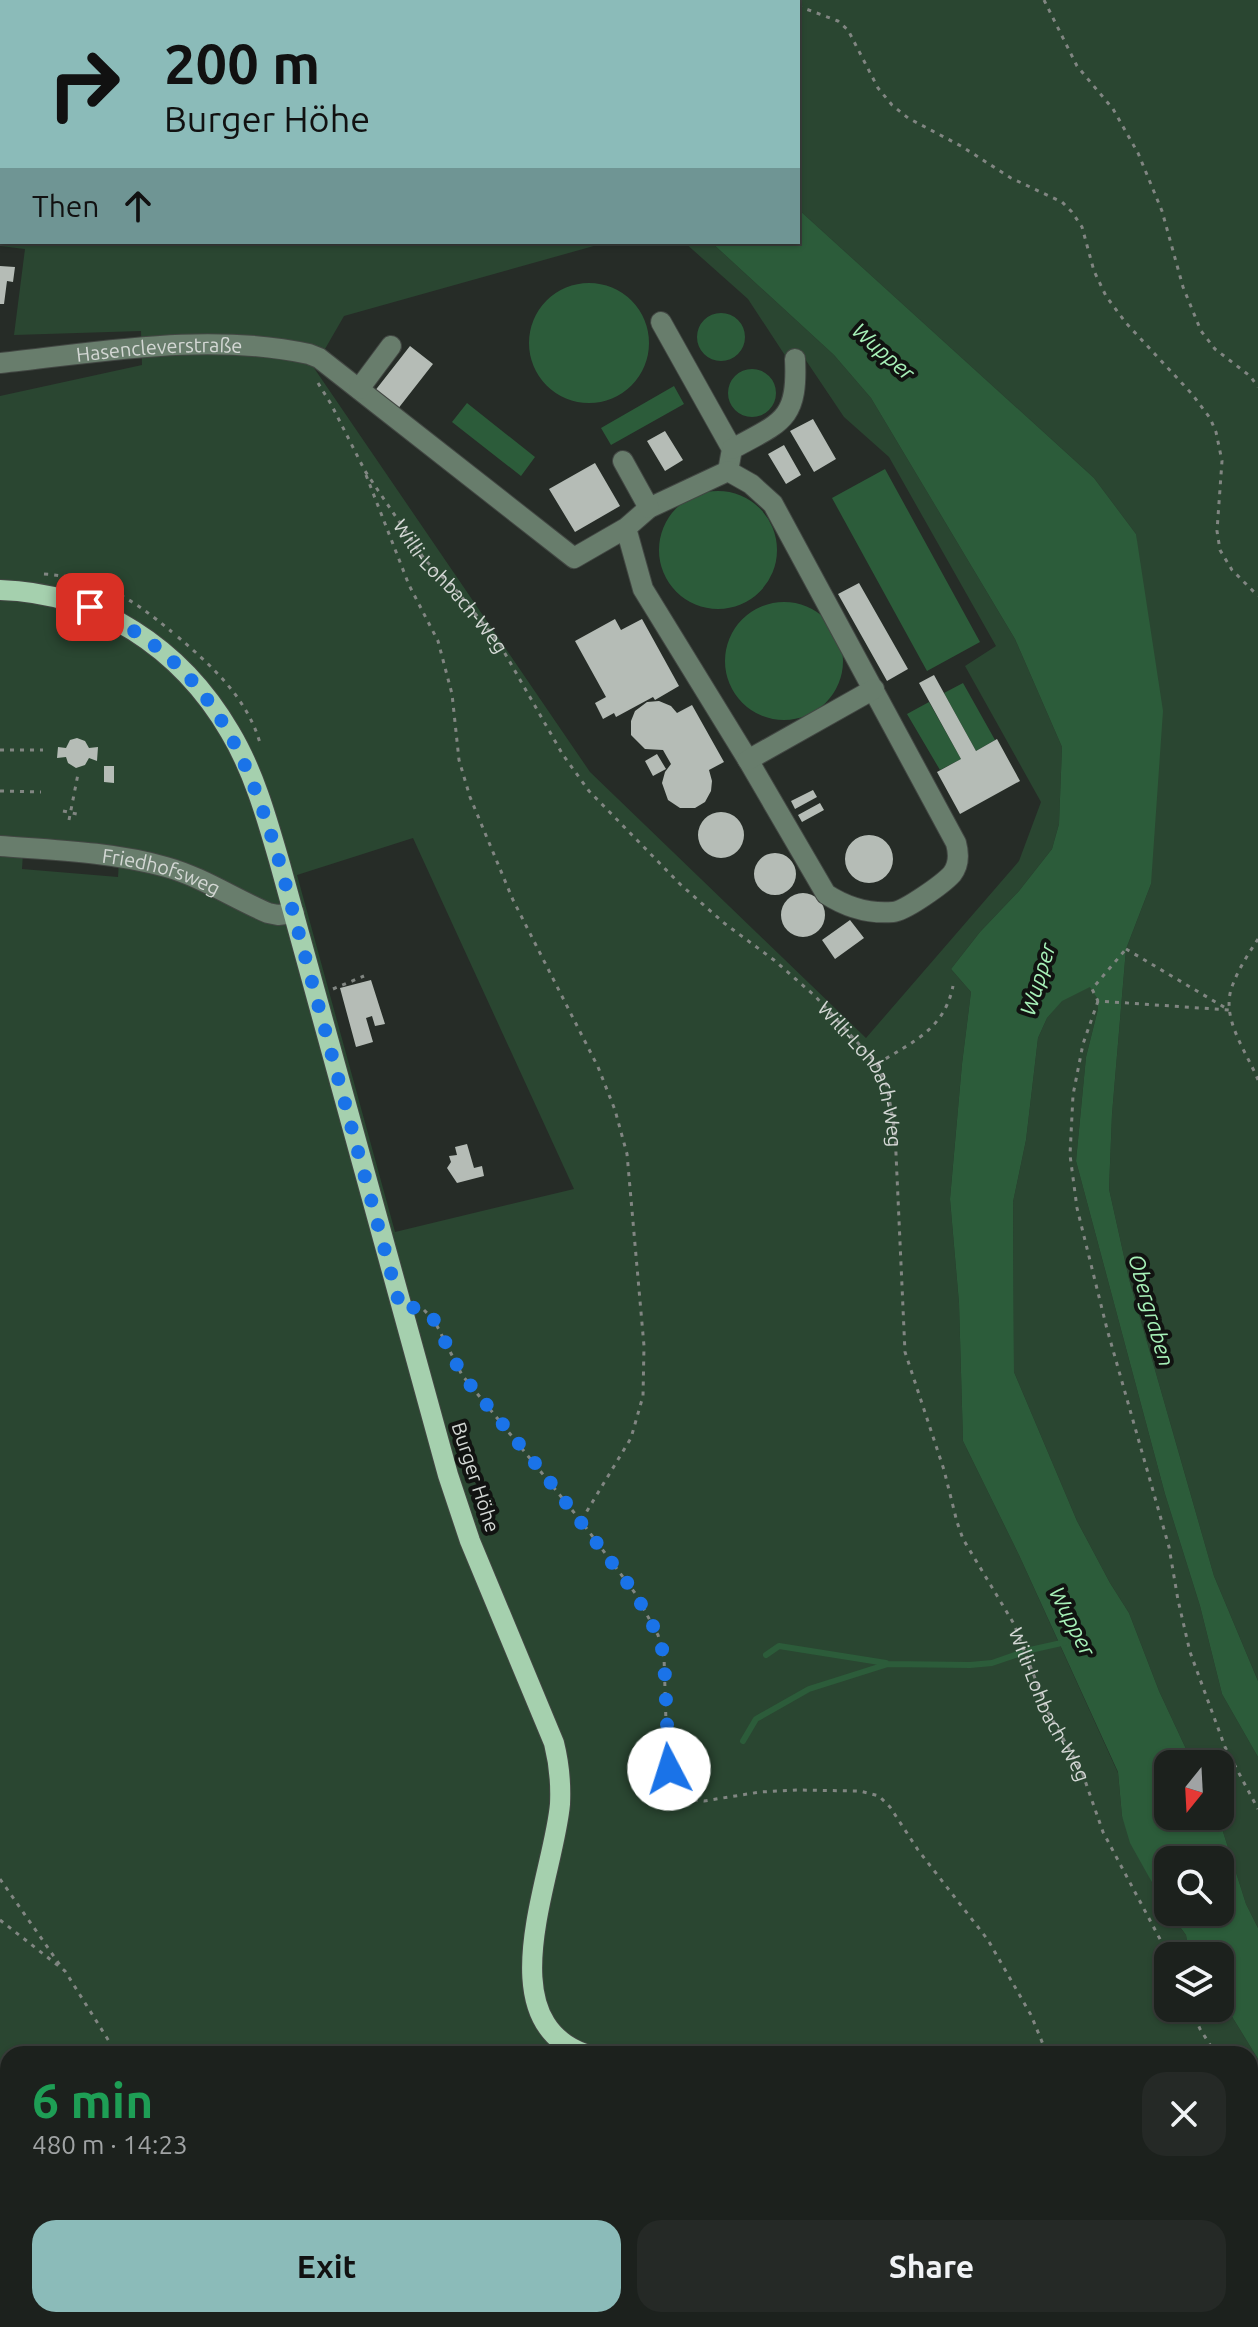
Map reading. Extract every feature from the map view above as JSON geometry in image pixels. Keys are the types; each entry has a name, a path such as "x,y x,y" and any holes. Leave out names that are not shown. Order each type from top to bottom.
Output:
{"main road":[{"name":"Burger Höhe","path":"0,590 46,595 90,607 129,626 149,641 182,669 221,718 240,751 261,800 401,1310 462,1517 545,1716 556,1751 560,1804 532,1956 532,1990 550,2030 568,2046"}],"lane":[{"path":"661,322 732,449 728,471"},
{"name":"Hasencleverstraße","path":"0,363 173,344 207,344 297,351 319,358 359,389"},
{"path":"391,346 359,389 574,558 626,528 649,508 728,471"},
{"path":"732,449 758,435 789,412 796,393 795,359"},
{"path":"623,461 649,508"},
{"path":"626,528 643,589 826,894 842,904 861,909 902,910 951,874 959,852 956,843 773,504 751,484 728,471"},
{"path":"748,760 874,689"},
{"name":"Friedhofsweg","path":"0,846 120,858 166,867 195,877 268,913 294,913"}],"path":[{"path":"1044,0 1077,66 1113,109 1138,153 1162,211 1183,287 1201,331 1215,349 1250,376 1258,387"},
{"path":"800,7 838,21 848,30 878,88 908,118 961,146 1011,178 1062,202 1072,212 1082,227 1094,271 1106,296 1210,418 1222,461 1217,531 1220,550 1232,570 1258,596"},
{"name":"Willi-Lohbach-Weg","path":"318,383 365,471 425,560 456,590 499,643 563,755 589,791 680,884 815,996 877,1064 887,1086 895,1132 905,1352 944,1470 957,1522 963,1539 1014,1624 1048,1712 1082,1772 1103,1832 1162,1942"},
{"path":"365,471 409,585 438,641 452,694 459,760 470,797 513,900 598,1067 615,1110 627,1154 644,1346 643,1396 631,1438 581,1521"},
{"path":"0,750 43,750"},
{"path":"69,820 78,774"},
{"path":"0,791 41,792"},
{"path":"63,811 77,814"},
{"path":"1258,939 1232,986 1229,1010 1230,1019 1258,1080"},
{"path":"1229,1010 1126,949 1092,989 1098,1001 1083,1044 1071,1111 1070,1155 1078,1216 1169,1547 1190,1652 1225,1747 1258,1809"},
{"path":"330,991 364,976"},
{"path":"877,1064 928,1032 938,1022 946,1011 953,986"},
{"path":"1098,1001 1121,1000 1229,1010"},
{"path":"401,1310 417,1307 434,1320 462,1375 581,1521 635,1593 658,1635 664,1656 667,1756 672,1780 679,1793 687,1799 704,1801 760,1792 798,1790 860,1791 879,1796 988,1940 1031,2015 1044,2046"},
{"path":"0,1879 65,1971 112,2046"},
{"path":"0,1920 65,1971"},
{"path":"1197,2022 1211,2046"}],"shaded area":[{"path":"800,0 1258,0 1258,1681 1214,1576 1129,1279 1109,1189 1126,949 1151,884 1136,534 1094,478 800,211"},
{"path":"0,244 601,244 344,316 314,368 590,772 866,1038 1019,861 1041,802 965,666 996,646 889,457 844,417 805,359 788,360 748,299 686,244 713,244 834,355 871,398 1015,639 1062,747 1059,824 1052,849 951,969 971,992 950,1199 959,1303 963,1441 1019,1555 1118,1773 1122,1816 1154,1887 1154,1926 1179,1926 1186,1935 1187,1942 1154,1942 1154,2022 1234,2020 1250,2046 0,2046 0,396 142,365 141,331 14,335 25,249","holes":["24,838 120,846 118,877 22,869","413,838 574,1189 395,1232 297,875"]},
{"path":"1091,986 1098,1001 1086,1057 1076,1161 1222,1694 1258,1757 1258,1928 1246,1904 1234,1866 1234,1846 1228,1846 1222,1830 1234,1830 1234,1750 1186,1750 1159,1691 1129,1613 1077,1521 1014,1372 1013,1202 1026,1140 1038,1038 1047,1018 1062,1000"}],"water":[{"name":"Wupper","path":"800,211 1094,478 1136,534 1163,711 1151,884 1126,949 1109,1189 1129,1279 1214,1576 1258,1681 1258,1757 1222,1694 1076,1161 1086,1057 1098,1009 1098,1000 1090,987 1062,1001 1047,1018 1038,1038 1026,1140 1013,1202 1014,1372 1077,1521 1129,1613 1159,1691 1186,1750 1154,1750 1154,1830 1222,1830 1228,1846 1154,1846 1154,1886 1130,1843 1122,1816 1118,1772 963,1441 959,1303 950,1199 971,992 951,969 1052,849 1059,824 1062,747 1015,639 871,398 834,355 713,244 800,244"},
{"path":"589,283 612,287 632,300 645,320 649,343 645,366 632,386 612,399 589,403 566,399 546,386 533,366 529,343 533,320 546,300 566,287"},
{"path":"721,313 738,320 745,337 738,354 721,361 704,354 697,337 704,320"},
{"path":"752,369 769,376 776,393 769,410 752,417 735,410 728,393 735,376"},
{"path":"674,386 684,404 611,445 601,428"},
{"path":"467,403 535,457 521,476 452,422"},
{"path":"885,469 980,642 927,671 832,498"},
{"path":"718,491 741,495 760,508 773,527 777,550 773,573 760,592 741,605 718,609 695,605 676,592 663,573 659,550 663,527 676,508 695,495"},
{"path":"784,602 807,606 826,619 839,638 843,661 839,684 826,703 807,716 784,720 761,716 742,703 729,684 725,661 729,638 742,619 761,606"},
{"path":"963,683 995,740 976,751 944,693"},
{"path":"929,702 961,759 940,770 907,714"},
{"path":"1234,1866 1246,1904 1258,1928 1258,2046 1250,2046 1234,2020 1234,1942 1187,1942 1179,1926 1234,1926"}],"building":[{"path":"0,266 15,267 13,282 7,281 4,304 0,304"},
{"path":"410,346 433,364 397,410 374,392"},
{"path":"813,419 836,459 814,472 790,431"},
{"path":"665,431 683,460 665,471 647,441"},
{"path":"784,445 801,475 786,484 768,454"},
{"path":"595,463 620,506 575,532 549,489"},
{"path":"859,583 908,669 887,681 838,594"},
{"path":"615,619 621,630 642,619 679,686 616,717 614,713 603,719 595,703 606,697 575,641"},
{"path":"934,675 976,751 997,739 1020,781 960,814 937,772 961,759 919,683"},
{"path":"659,701 671,706 677,713 692,705 724,762 709,770 711,791 705,802 695,808 680,808 668,800 662,783 671,764 663,750 645,749 631,735 635,711 647,702"},
{"path":"77,738 85,741 89,748 98,747 97,761 89,758 85,765 76,768 68,763 66,757 57,758 58,747 66,748 70,740"},
{"path":"657,754 666,769 653,776 645,761"},
{"path":"104,766 114,766 114,783 104,782"},
{"path":"813,790 817,797 795,809 791,801"},
{"path":"820,803 824,810 802,822 798,815"},
{"path":"721,812 730,813 737,819 743,826 743,844 737,851 730,857 721,858 712,857 705,851 699,844 698,835 699,826 705,819 712,813"},
{"path":"869,835 886,842 893,859 886,876 869,883 852,876 845,859 852,842"},
{"path":"775,853 790,859 796,874 790,889 775,895 760,889 754,874 760,859"},
{"path":"803,893 819,899 825,915 819,931 803,937 787,931 781,915 787,899"},
{"path":"850,920 864,938 835,959 822,940"},
{"path":"371,980 385,1024 375,1026 372,1016 366,1018 373,1042 356,1047 340,988"},
{"path":"467,1144 474,1168 482,1166 484,1176 457,1183 447,1168 451,1162 449,1156 457,1155 455,1147"}],"waterway":[{"name":"Wupper","path":"1030,1650 1066,1642"},
{"path":"766,1655 779,1646 886,1663"},
{"path":"743,1741 756,1719 809,1689 888,1664 970,1665 992,1663 1021,1653"}],"route":[{"path":"90,607 129,626 182,669 221,718 240,751 261,800 280,864 401,1310 417,1307 434,1320 462,1375 544,1474 635,1593 658,1635 664,1656 669,1769"}],"water label":[{"name":"Obergraben","path":"1152,1310"}]}
